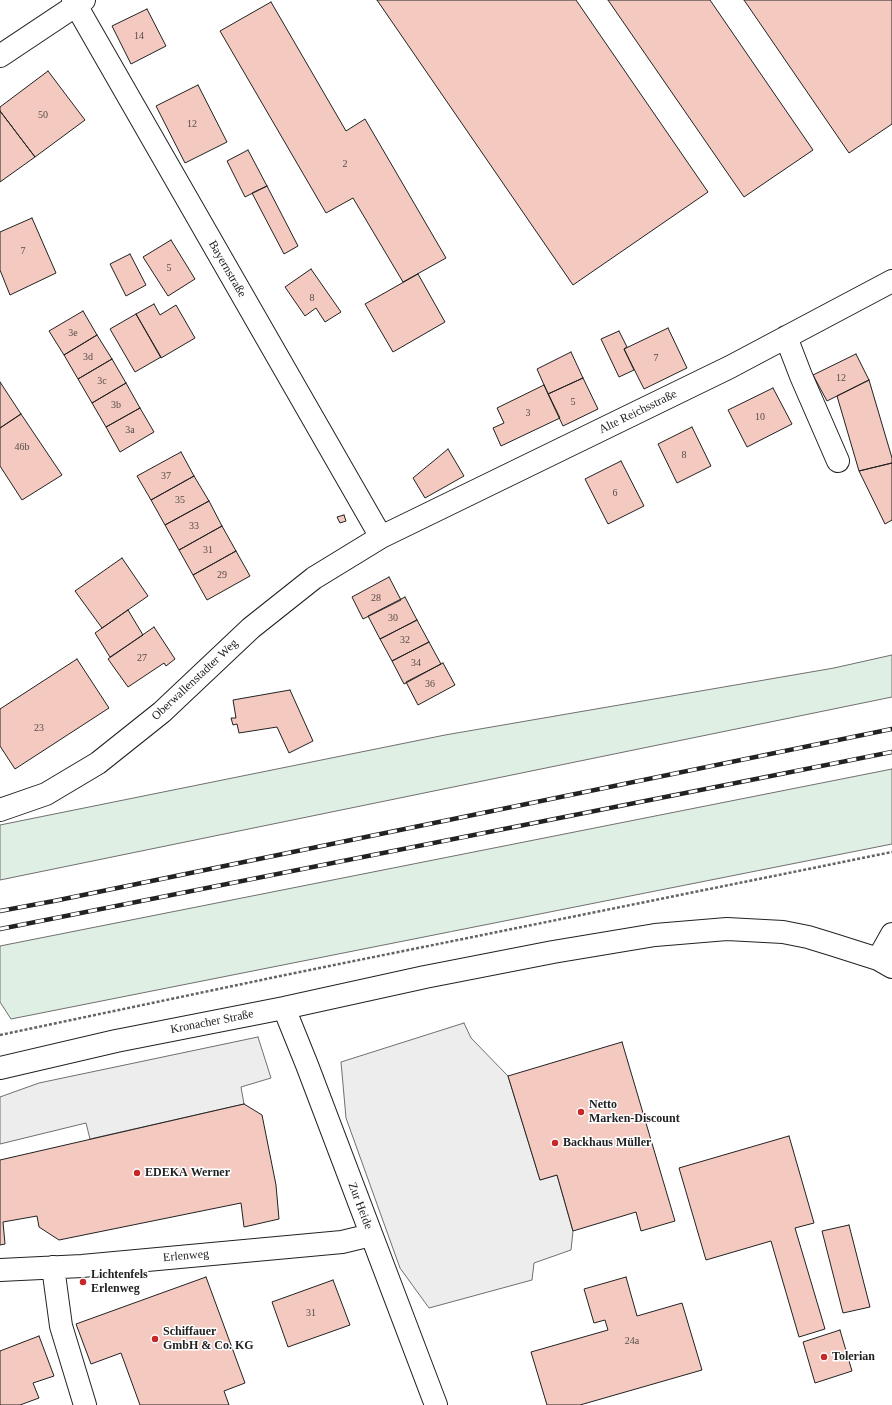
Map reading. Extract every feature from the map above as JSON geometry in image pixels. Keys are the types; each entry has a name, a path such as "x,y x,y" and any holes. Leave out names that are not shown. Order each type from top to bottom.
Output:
{"street":[{"path":"0,56 77,2"},
{"name":"Bayernstraße","path":"77,2 381,537"},
{"name":"Alte Reichsstraße","path":"381,537 730,367 892,281"},
{"path":"786,337 801,376 838,461"},
{"name":"Oberwallenstadter Weg","path":"0,810 46,794 98,763 162,712 251,628 314,578 381,537"},
{"name":"Kronacher Straße","path":"0,1068 116,1041 284,1008 425,977 553,952 655,935 727,929 783,932 808,937 885,963"},
{"path":"885,963 892,934"},
{"name":"Zur Heide","path":"284,1008 436,1405"},
{"name":"Erlenweg","path":"0,1270 82,1266 342,1242 371,1235"},
{"path":"53,1267 61,1326 85,1405"}],"path":[{"path":"0,1035 293,973 892,852"}],"green space":[{"path":"892,655 892,697 0,880 0,825 445,735 834,668"},
{"path":"892,769 892,844 11,1019 0,1002 0,946"}],"shaded area":[{"path":"464,1023 471,1038 508,1076 540,1180 557,1175 573,1231 571,1250 534,1263 532,1280 429,1308 400,1268 346,1118 341,1062"},
{"path":"258,1037 271,1078 241,1087 244,1104 90,1139 86,1123 0,1144 0,1097 39,1083"}],"building":[{"path":"377,0 576,0 708,192 573,285"},
{"path":"608,0 710,0 813,150 744,197"},
{"path":"744,0 892,0 892,124 849,153"},
{"path":"271,2 346,131 365,119 446,258 403,282 353,198 326,213 220,31"},
{"path":"147,9 166,46 131,64 112,26"},
{"path":"48,71 85,120 35,157 0,111 0,107"},
{"path":"198,85 227,142 185,163 156,106"},
{"path":"0,111 35,157 0,182"},
{"path":"248,150 267,186 245,197 227,161"},
{"path":"267,186 298,246 284,254 252,193"},
{"path":"32,218 56,273 10,295 0,270 0,232"},
{"path":"171,240 195,279 168,296 143,257"},
{"path":"130,254 146,285 126,296 110,264"},
{"path":"311,269 341,312 325,322 316,308 305,316 285,287"},
{"path":"418,274 445,322 393,352 365,304"},
{"path":"154,304 160,315 176,305 195,338 161,358 136,314"},
{"path":"83,311 97,335 64,355 49,331"},
{"path":"136,314 161,357 135,372 110,329"},
{"path":"668,328 687,368 644,389 624,349"},
{"path":"619,331 627,347 624,349 634,370 619,377 601,339"},
{"path":"97,335 112,359 78,379 64,355"},
{"path":"571,352 583,378 548,394 537,369"},
{"path":"856,354 869,380 827,401 813,375"},
{"path":"112,359 126,383 92,403 78,379"},
{"path":"583,378 598,409 563,426 548,394"},
{"path":"869,380 892,458 892,463 859,471 837,396"},
{"path":"0,382 21,414 0,428"},
{"path":"126,383 140,408 106,427 92,403"},
{"path":"544,385 560,418 501,446 493,428 504,423 497,408"},
{"path":"773,388 792,424 747,447 728,410"},
{"path":"140,408 154,432 120,452 106,427"},
{"path":"21,414 62,475 22,500 0,466 0,428"},
{"path":"692,427 711,466 677,483 658,444"},
{"path":"448,449 464,476 425,498 413,478"},
{"path":"181,452 194,476 151,500 137,476"},
{"path":"621,461 644,506 608,524 585,479"},
{"path":"892,463 892,520 885,524 859,471"},
{"path":"194,476 209,501 165,525 151,500"},
{"path":"209,501 222,526 179,550 165,525"},
{"path":"344,515 346,521 340,523 337,517"},
{"path":"222,526 236,551 193,575 179,550"},
{"path":"236,551 250,576 207,600 193,575"},
{"path":"122,558 148,596 102,628 75,591"},
{"path":"389,577 401,600 363,619 352,597"},
{"path":"405,597 417,620 380,639 368,616"},
{"path":"128,610 143,635 110,657 95,633"},
{"path":"417,620 429,642 392,661 380,639"},
{"path":"154,627 175,659 166,666 164,663 128,687 108,659"},
{"path":"429,642 441,664 404,684 392,661"},
{"path":"77,659 109,708 15,769 0,746 0,709"},
{"path":"443,663 455,685 418,705 406,682"},
{"path":"290,690 313,741 289,753 277,727 239,733 237,724 233,725 231,718 236,718 233,700"},
{"name":"Netto Marken-Discount","path":"622,1042 675,1221 641,1231 636,1212 573,1231 557,1175 540,1180 508,1076"},
{"name":"EDEKA Werner","path":"244,1104 262,1115 276,1185 279,1219 244,1227 241,1203 59,1240 39,1227 37,1216 3,1222 5,1244 0,1245 0,1160"},
{"path":"789,1136 814,1223 795,1228 825,1329 799,1337 771,1241 706,1260 679,1168"},
{"path":"849,1225 870,1307 843,1313 822,1231"},
{"name":"Schiffauer GmbH & Co. KG","path":"206,1277 245,1383 224,1391 229,1405 140,1405 121,1353 91,1364 76,1324"},
{"path":"626,1277 637,1316 682,1303 702,1370 580,1405 547,1405 531,1352 608,1330 605,1320 594,1323 584,1289"},
{"path":"333,1280 350,1325 288,1347 272,1302"},
{"path":"840,1330 852,1371 815,1383 803,1342"},
{"path":"39,1336 54,1376 33,1383 39,1398 20,1405 0,1405 0,1351"}],"railway":[{"path":"0,911 892,729"},
{"path":"0,929 892,752"}],"place":[{"name":"Netto Marken-Discount","path":"581,1112"},
{"name":"Backhaus Müller","path":"555,1143"},
{"name":"EDEKA Werner","path":"137,1173"},
{"name":"Lichtenfels Erlenweg","path":"83,1282"},
{"name":"Schiffauer GmbH & Co. KG","path":"155,1339"},
{"name":"Tolerian","path":"824,1357"}]}
